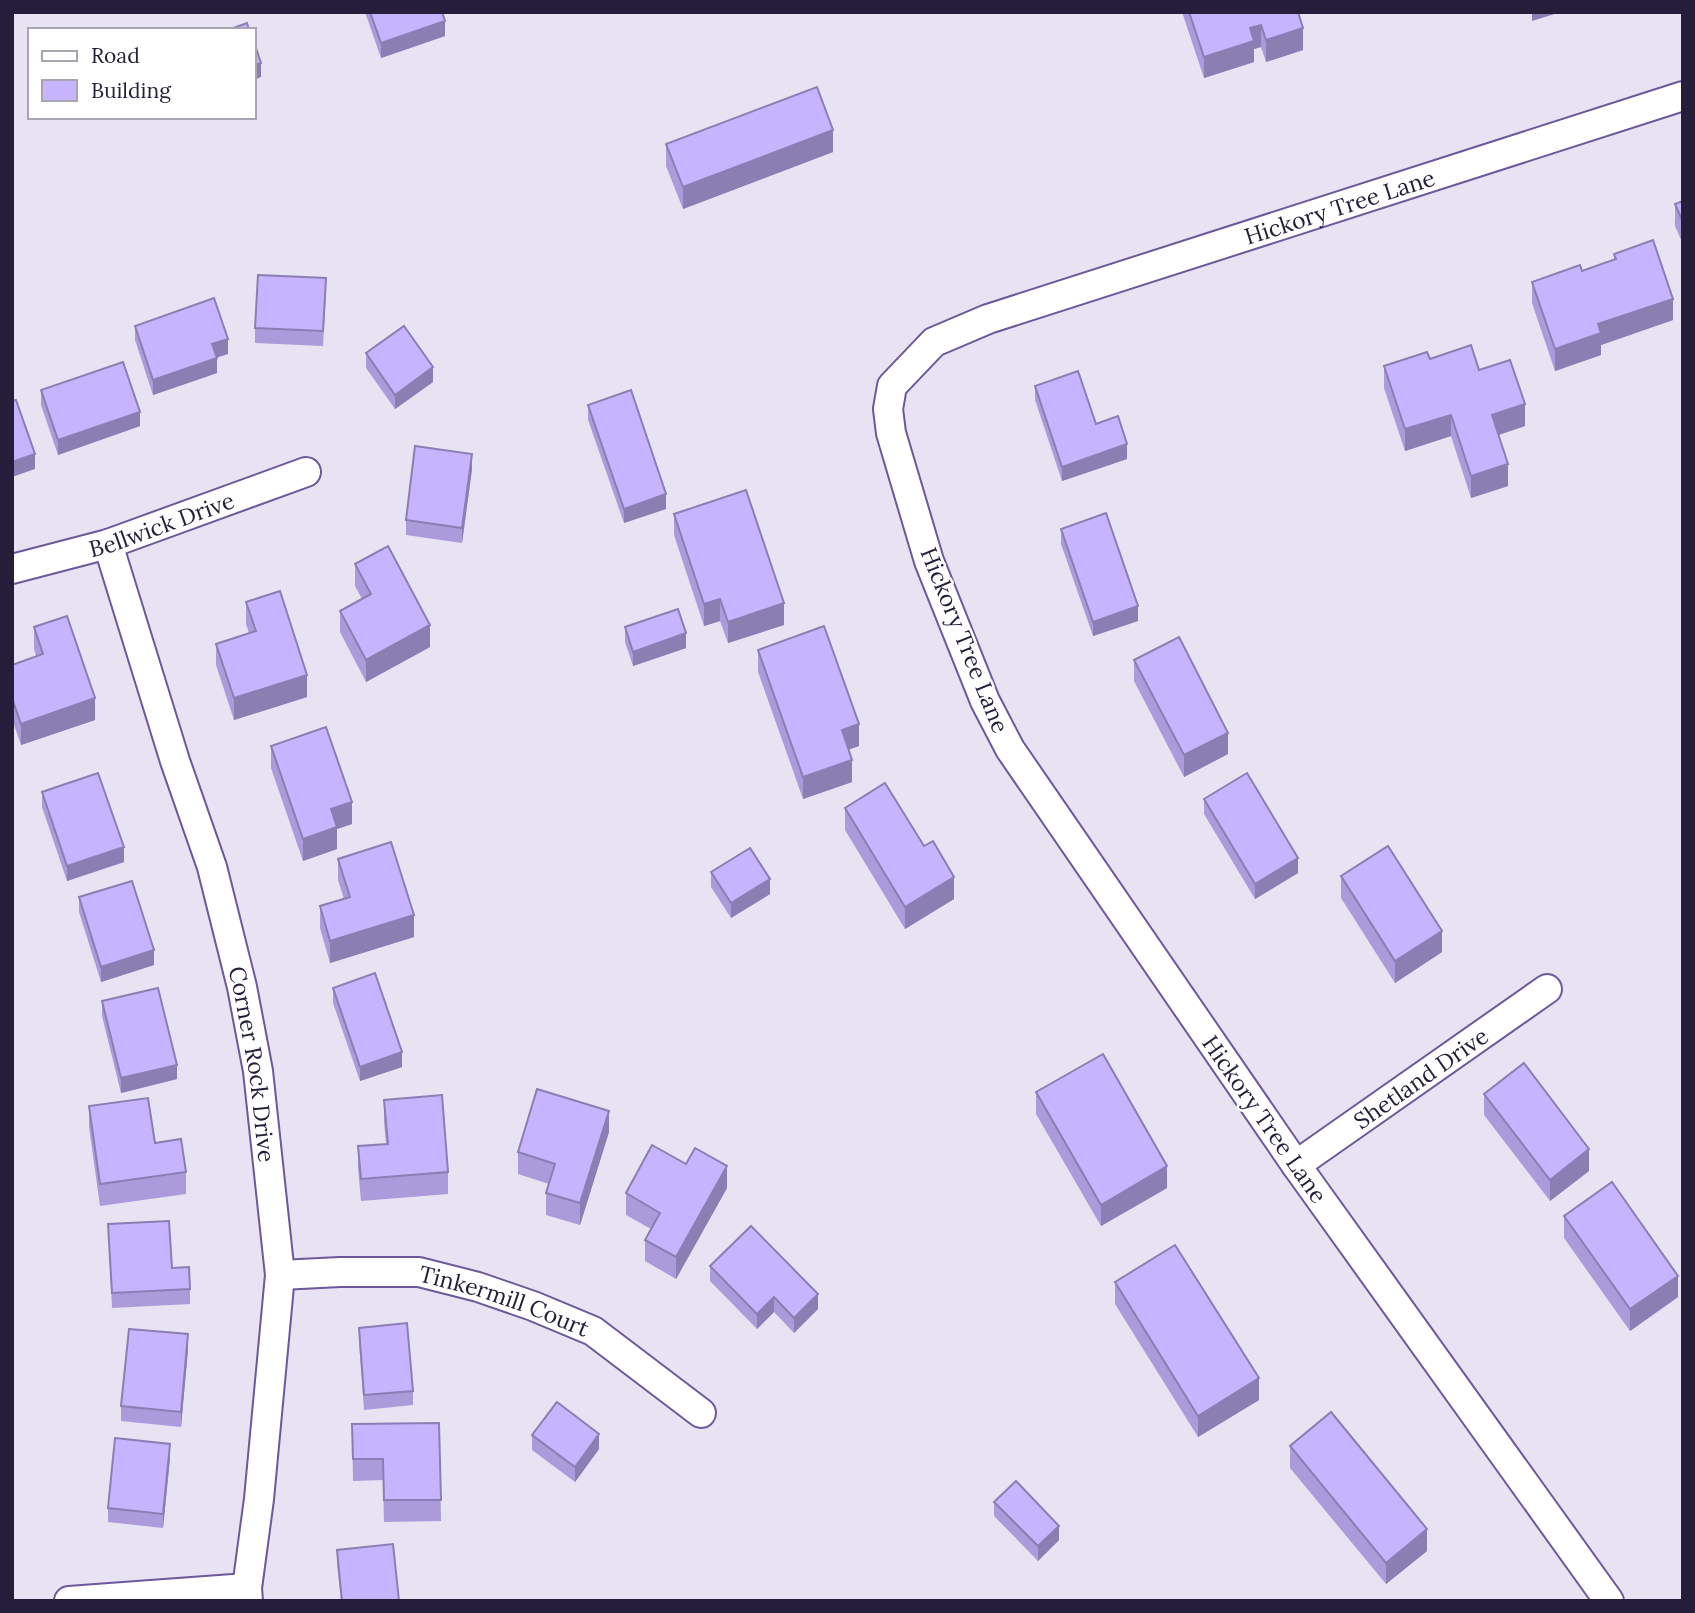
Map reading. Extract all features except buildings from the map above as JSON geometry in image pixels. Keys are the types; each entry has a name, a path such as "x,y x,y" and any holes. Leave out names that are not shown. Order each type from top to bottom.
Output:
{"street":[{"name":"Hickory Tree Lane","path":"1609,1601 1296,1165 1010,749 985,701 929,561 891,433 888,409 892,386 934,342 988,318 1683,96"},
{"name":"Bellwick Drive","path":"12,569 108,544 306,472"},
{"name":"Corner Rock Drive","path":"108,544 171,748 212,867 242,987 258,1071 280,1275 259,1499 247,1594"},
{"name":"Shetland Drive","path":"1296,1165 1547,989"},
{"name":"Tinkermill Court","path":"280,1275 419,1272 478,1287 593,1331 701,1413"},
{"path":"69,1601 247,1594"}]}
